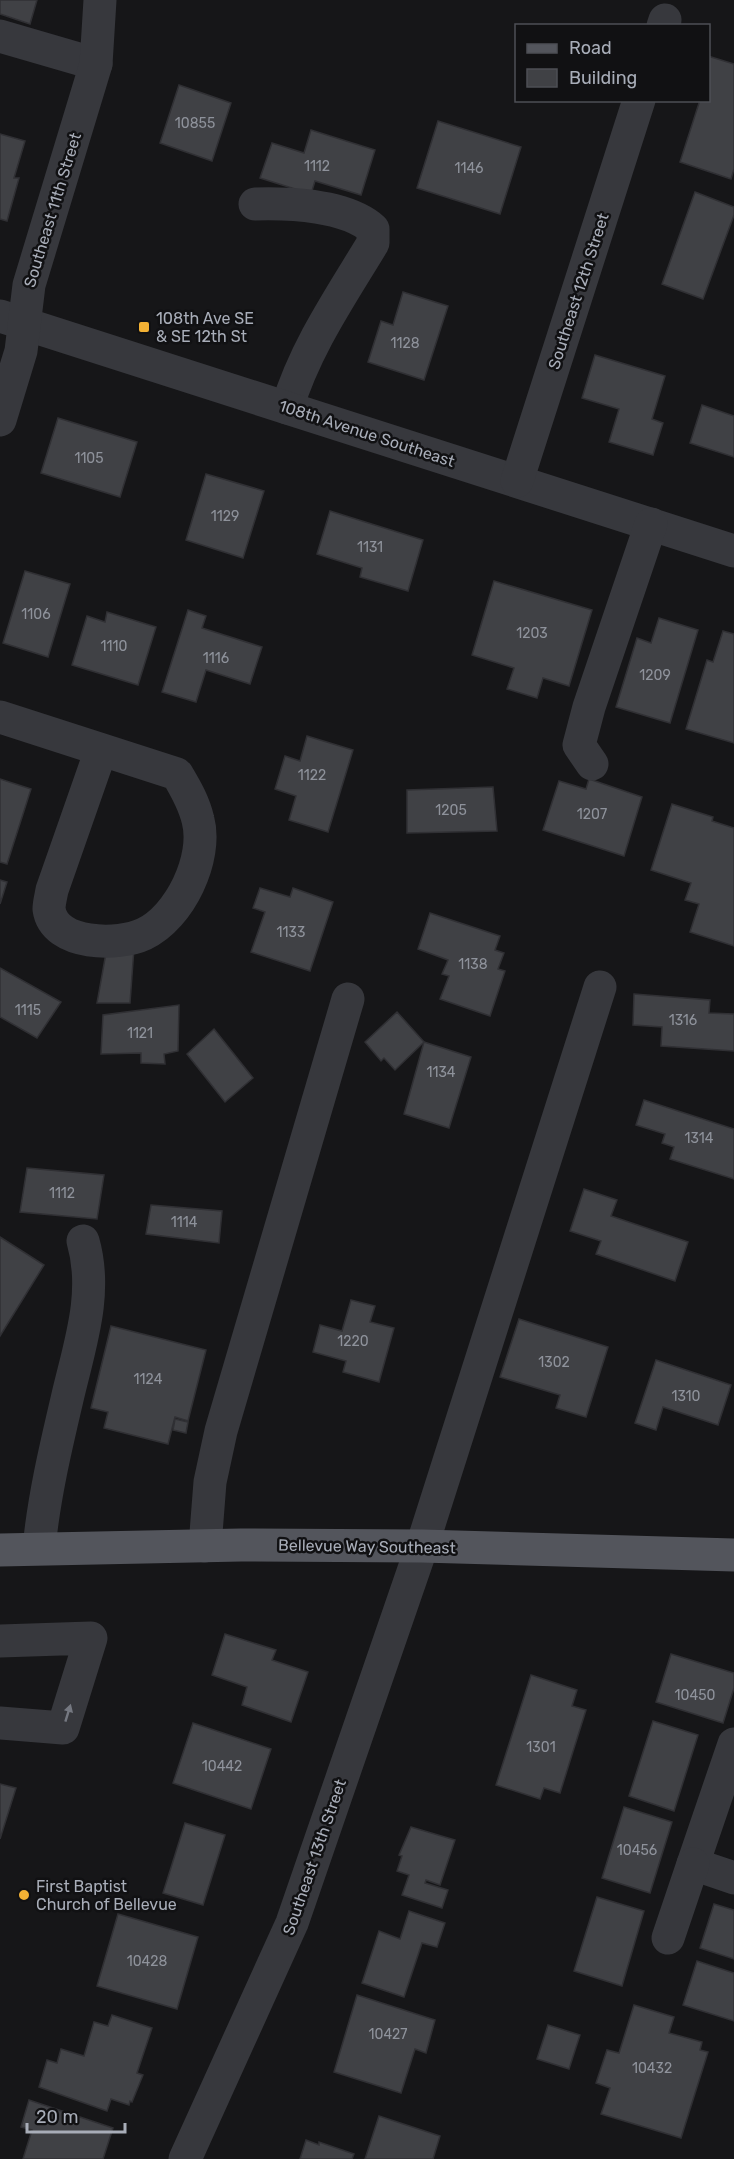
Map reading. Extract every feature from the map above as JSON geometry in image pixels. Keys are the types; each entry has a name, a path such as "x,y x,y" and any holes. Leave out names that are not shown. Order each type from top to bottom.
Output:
{"main road":[{"name":"Bellevue Way Southeast","path":"0,1550 205,1545 422,1546 734,1555"}],"street":[{"name":"Southeast 11th Street","path":"0,420 21,351 12,320 26,298 96,64 100,0"},
{"path":"0,36 96,64"},
{"name":"Southeast 12th Street","path":"518,481 638,102"},
{"path":"255,204 294,203 361,219 373,229 373,243 319,331 297,376 287,408"},
{"name":"108th Avenue Southeast","path":"12,320 734,551"},
{"path":"592,764 579,745 589,707 651,524"},
{"path":"0,717 177,774 191,798 199,822 198,854 186,890 167,915 145,933 119,941 88,940 65,932 55,923 49,909 52,890 101,750"},
{"name":"Southeast 13th Street","path":"185,2159 292,1923 422,1546 600,987"},
{"path":"205,1545 210,1482 221,1431 348,999"},
{"path":"39,1548 45,1495 88,1304 89,1263 83,1241"},
{"path":"0,1641 91,1638 63,1728 0,1723"},
{"path":"668,1938 734,1744"},
{"path":"693,1864 734,1878"}],"building":[{"path":"0,0 37,0 30,24 0,14"},
{"path":"710,57 734,64 734,169 731,179 680,162 699,102 710,102"},
{"path":"179,85 231,103 212,161 160,143"},
{"path":"438,121 521,147 500,214 417,188"},
{"path":"311,130 375,150 361,195 315,181 311,194 260,178 272,143 304,153"},
{"path":"0,134 25,141 14,178 19,178 7,221 0,219"},
{"path":"695,192 734,207 734,215 703,299 662,284"},
{"path":"403,292 448,306 424,380 368,362 381,321 393,325"},
{"path":"595,355 665,376 652,419 663,423 653,455 609,442 619,409 582,398"},
{"path":"702,405 734,416 734,457 690,443"},
{"path":"58,418 137,442 120,497 41,473"},
{"path":"206,474 264,491 243,558 186,540"},
{"path":"330,511 423,540 408,591 360,577 362,568 317,554"},
{"path":"25,571 70,584 48,657 3,643"},
{"path":"494,581 592,610 569,686 543,678 537,698 507,689 514,668 472,655"},
{"path":"188,610 206,616 202,628 262,647 250,684 206,670 196,702 162,692"},
{"path":"107,612 156,627 138,685 72,665 87,616 105,622"},
{"path":"659,618 698,630 670,723 616,707 637,638 651,643"},
{"path":"723,631 734,634 734,743 686,729 707,660 713,662"},
{"path":"307,736 353,750 328,832 289,820 296,796 275,789 285,756 300,761"},
{"path":"0,779 31,789 7,864 0,862"},
{"path":"589,779 642,797 624,856 543,830 559,781 586,789"},
{"path":"493,787 497,831 407,833 407,790"},
{"path":"672,804 713,817 712,821 734,828 734,946 690,932 699,904 685,900 691,883 651,870"},
{"path":"0,880 7,882 0,904"},
{"path":"260,888 290,897 293,888 333,902 310,971 251,952 265,912 253,908"},
{"path":"430,913 500,936 495,950 504,953 498,969 505,971 490,1016 440,999 449,976 442,974 448,960 418,949"},
{"path":"134,948 130,1003 97,1003 106,953"},
{"path":"0,968 61,1002 37,1038 0,1017"},
{"path":"634,994 710,1000 709,1013 734,1014 734,1051 661,1046 662,1027 633,1025"},
{"path":"179,1005 178,1051 164,1054 165,1064 141,1063 141,1053 101,1054 103,1015"},
{"path":"397,1012 424,1042 395,1070 384,1058 381,1061 365,1042"},
{"path":"214,1029 253,1078 225,1102 187,1054"},
{"path":"424,1042 471,1057 449,1128 404,1114"},
{"path":"644,1100 734,1129 734,1179 670,1159 674,1147 662,1143 665,1134 636,1125"},
{"path":"27,1168 104,1175 97,1219 20,1212"},
{"path":"584,1189 617,1200 611,1216 688,1242 675,1281 596,1254 601,1241 570,1231"},
{"path":"151,1205 222,1211 219,1243 146,1234"},
{"path":"0,1237 44,1265 0,1336"},
{"path":"351,1300 375,1306 370,1322 394,1328 379,1382 343,1372 346,1361 313,1352 320,1325 342,1331"},
{"path":"519,1319 608,1347 586,1417 556,1408 560,1395 500,1377"},
{"path":"111,1326 206,1350 188,1421 175,1417 168,1444 104,1428 108,1412 91,1408"},
{"path":"656,1360 731,1385 718,1425 663,1407 656,1430 635,1423"},
{"path":"175,1419 188,1422 186,1433 173,1430"},
{"path":"225,1634 276,1650 272,1660 308,1672 291,1722 242,1705 247,1687 212,1675"},
{"path":"671,1654 734,1673 734,1688 723,1723 656,1702"},
{"path":"531,1675 577,1690 572,1706 586,1710 560,1793 544,1788 540,1799 496,1785"},
{"path":"653,1721 698,1735 674,1811 629,1796"},
{"path":"193,1723 271,1749 251,1809 173,1783"},
{"path":"0,1784 16,1788 0,1839"},
{"path":"624,1807 672,1822 650,1893 602,1878"},
{"path":"185,1823 225,1835 203,1905 163,1893"},
{"path":"411,1827 455,1840 440,1885 426,1880 425,1883 448,1890 442,1908 402,1895 409,1875 397,1871 402,1856 399,1855"},
{"path":"597,1897 644,1911 622,1986 574,1971"},
{"path":"714,1904 734,1910 734,1959 700,1948"},
{"path":"409,1911 445,1923 437,1947 422,1943 404,1997 362,1983 379,1931 400,1939"},
{"path":"118,1914 198,1937 177,2009 97,1986"},
{"path":"697,1961 734,1973 734,2021 683,2005"},
{"path":"357,1995 435,2020 426,2053 415,2049 401,2093 334,2072"},
{"path":"634,2005 674,2017 669,2033 702,2042 700,2050 708,2052 681,2138 601,2114 610,2088 596,2083 607,2050 619,2053"},
{"path":"112,2015 152,2028 137,2073 143,2075 129,2105 111,2099 107,2111 39,2087 47,2060 57,2063 61,2049 84,2056 94,2022 108,2026"},
{"path":"548,2025 580,2035 569,2069 537,2059"},
{"path":"29,2100 113,2128 103,2159 23,2159 32,2130 21,2127"},
{"path":"379,2116 440,2136 433,2159 365,2159"},
{"path":"306,2140 354,2154 352,2159 300,2159"}],"place":[{"name":"108th Ave SE & SE 12th St","path":"144,327"},
{"name":"First Baptist Church of Bellevue","path":"24,1895"}]}
